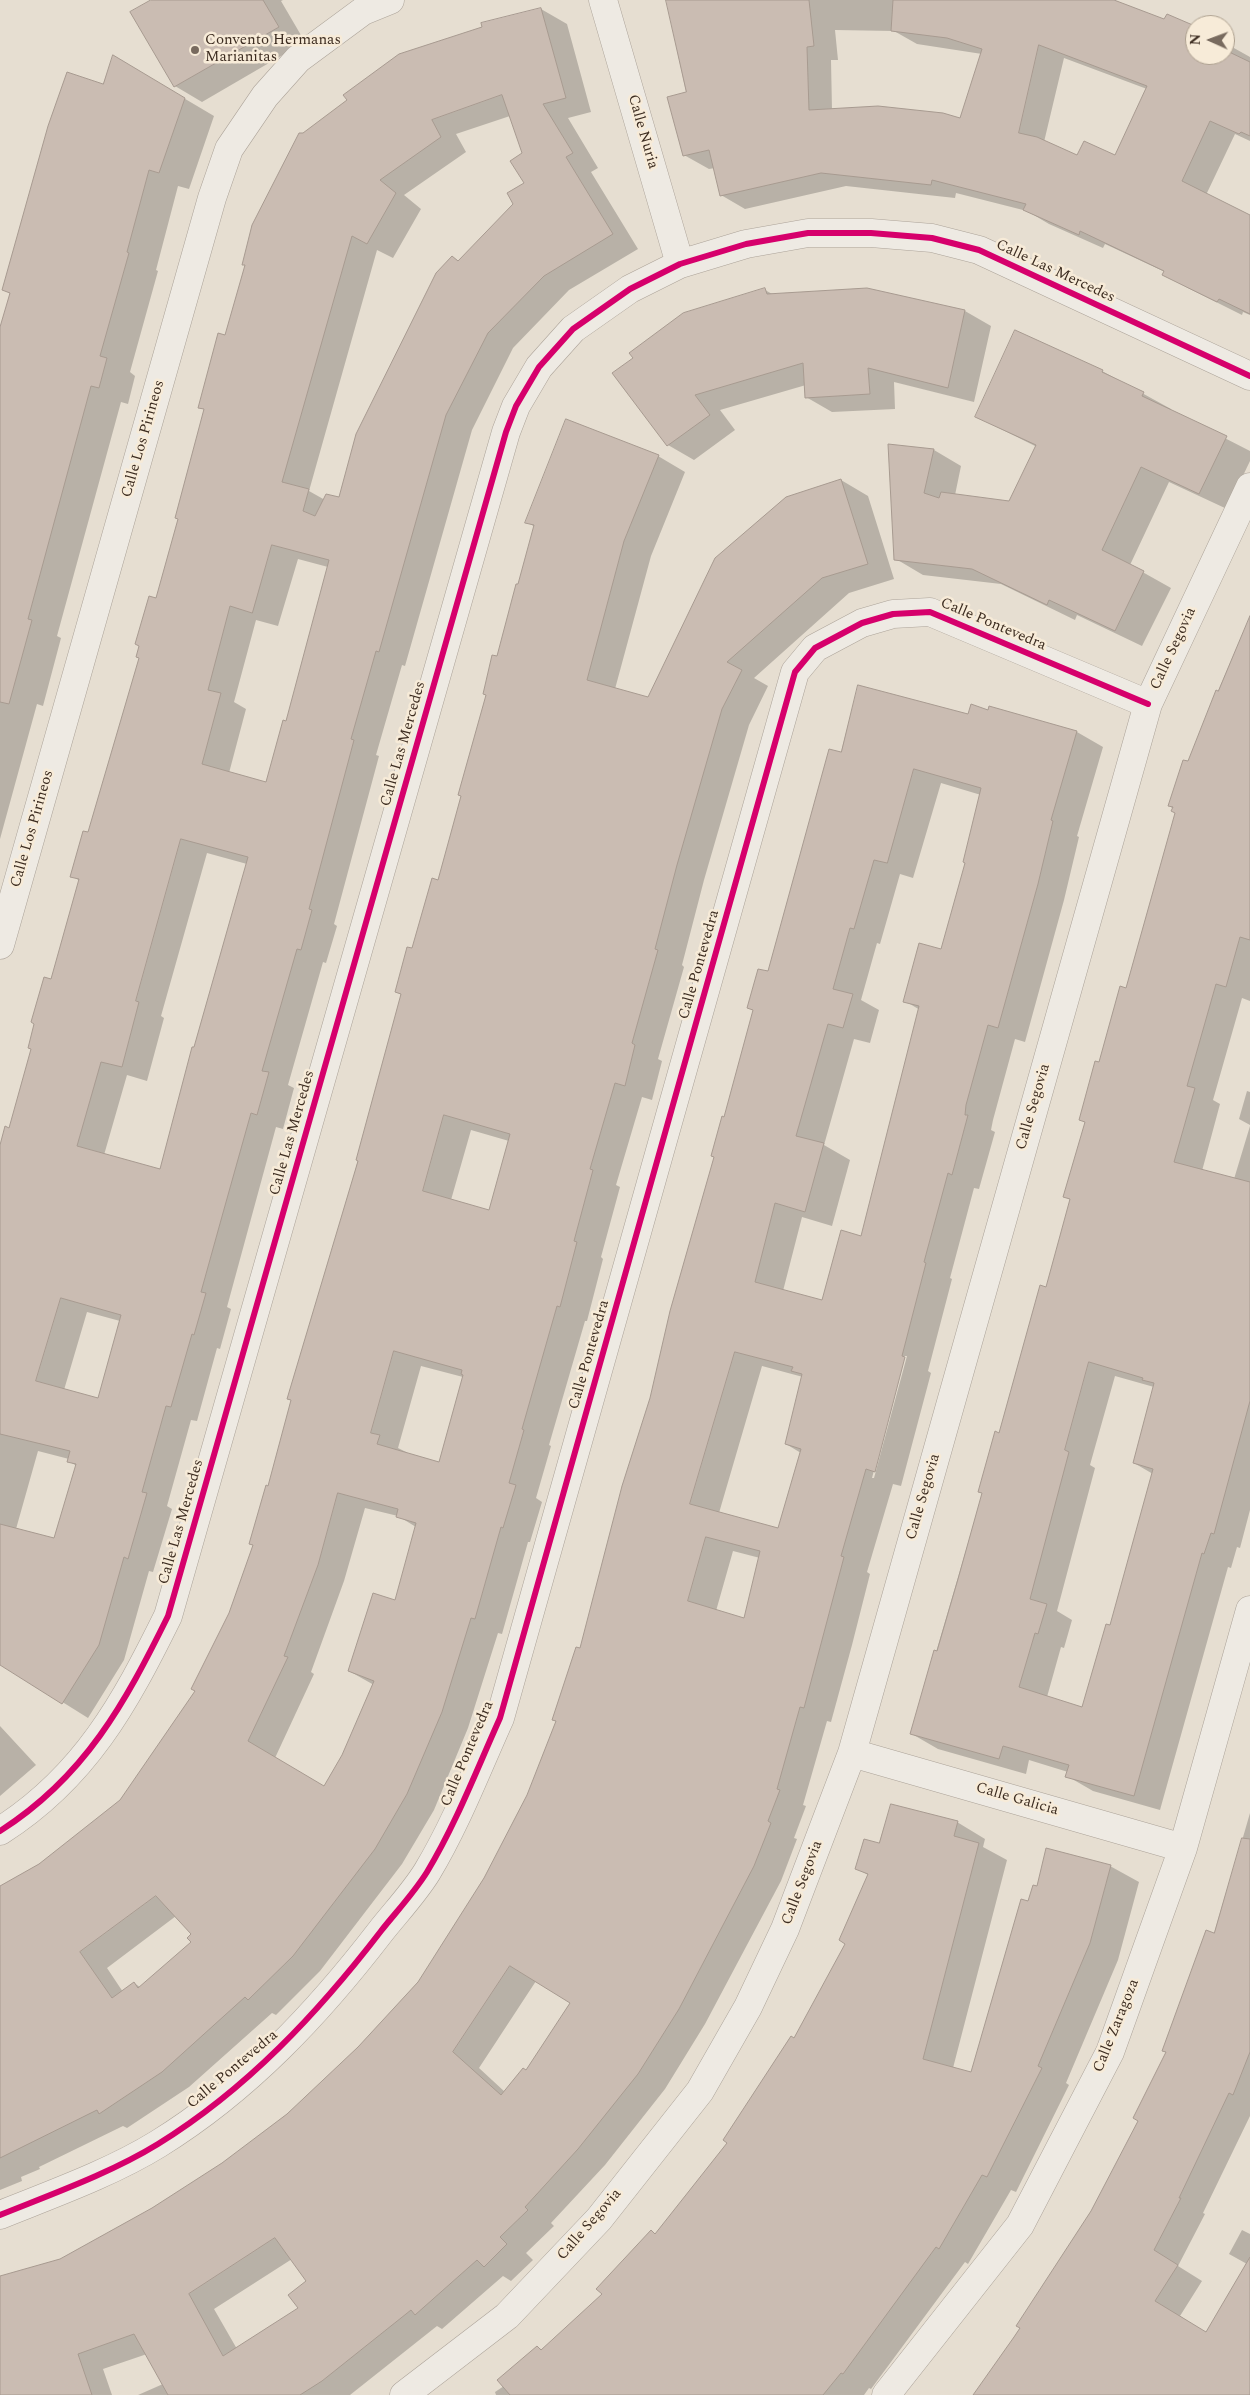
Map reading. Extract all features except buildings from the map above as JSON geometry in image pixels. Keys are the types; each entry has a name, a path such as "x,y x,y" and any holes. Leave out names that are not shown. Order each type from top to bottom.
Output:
{"street":[{"name":"Calle Los Pirineos","path":"0,945 212,198 229,149 265,96 298,59 359,5 390,0"},
{"name":"Calle Nuria","path":"603,0 680,264"},
{"name":"Calle Las Mercedes","path":"0,1831 57,1788 92,1746 114,1716 132,1686 168,1616 498,461 516,406 539,367 573,329 630,289 680,264 746,244 808,233 871,233 932,238 979,250 1250,376"},
{"name":"Calle Segovia","path":"404,2395 507,2316 599,2219 700,2091 748,2007 785,1929 852,1753 1148,704 1250,487"},
{"name":"Calle Pontevedra","path":"0,2214 74,2186 158,2144 217,2103 288,2041 339,1986 427,1872 467,1794 500,1718 795,672 816,648 862,623 892,614 930,612 1148,704"},
{"name":"Calle Zaragoza","path":"886,2395 1020,2225 1110,2052 1182,1848 1250,1610"},
{"name":"Calle Galicia","path":"852,1753 1182,1848"}],"cycle path":[{"path":"0,1831 30,1810 56,1787 100,1736 136,1679 168,1616 506,432 516,406 539,367 573,329 630,289 680,264 746,244 808,233 871,233 932,238 979,250 1250,376"},
{"path":"0,2215 81,2183 140,2155 191,2122 222,2099 279,2048 332,1991 411,1895 438,1854 500,1718 795,672 815,648 862,623 893,614 930,612 1148,704"}],"place":[{"name":"Convento Hermanas Marianitas","path":"195,50"}]}
